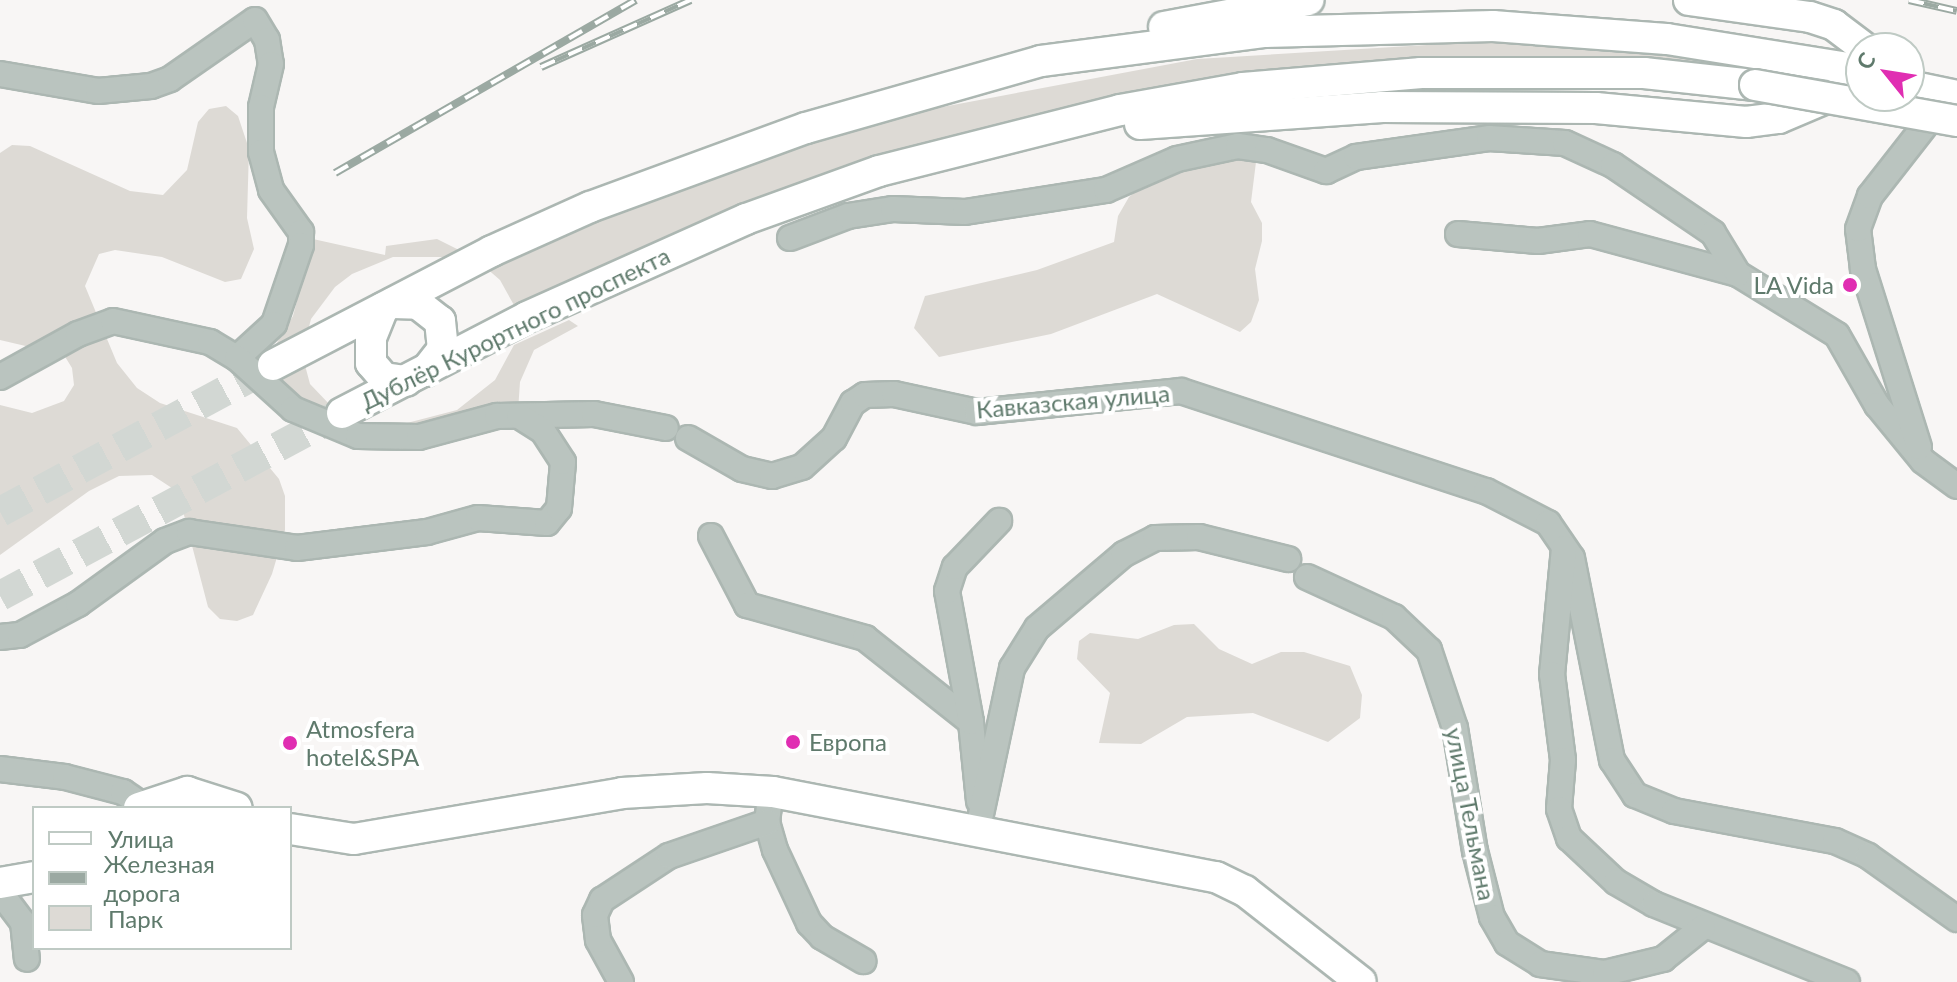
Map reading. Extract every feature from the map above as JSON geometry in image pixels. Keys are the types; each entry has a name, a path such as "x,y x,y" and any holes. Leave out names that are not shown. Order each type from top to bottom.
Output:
{"main road":[{"path":"273,365 492,251 673,175 806,128 1142,32 1308,0"},
{"path":"1689,0 1810,17 1834,25 1845,33"},
{"path":"1041,61 1265,32 1493,26 1579,29 1845,67"},
{"name":"Дублёр Курортного проспекта","path":"342,413 527,317 746,219 879,171 1120,110 1318,79 1546,70 1644,73 1955,100"},
{"path":"1925,86 1955,100"},
{"path":"964,148 1155,122 1382,107 1596,108 1746,122 1779,118 1845,91"},
{"path":"1925,91 1955,100"},
{"path":"418,304 440,321 443,349 415,377 384,378 371,363 371,338 388,306 418,304"},
{"path":"292,829 354,839 622,793 707,788 773,792 978,824 1216,877 1245,891 1345,978"},
{"path":"143,806 187,792 231,806"},
{"path":"0,883 32,877"}],"street":[{"path":"0,74 98,91 151,86 170,79 255,20 267,40 271,64 261,107 261,152 271,190 301,232 301,245 274,324 237,358"},
{"path":"1923,461 1863,269 1858,229 1870,196 1955,100"},
{"path":"790,238 848,216 878,211 965,212 1106,190 1177,159 1238,146 1267,150 1326,171 1356,157 1489,138 1565,143 1613,165 1713,233 1738,274"},
{"path":"1458,234 1538,241 1590,234 1738,274 1837,335 1877,405 1923,461 1957,486"},
{"name":"Кавказская улица","path":"0,377 78,334 113,321 210,342 237,358 293,409 358,436 419,437 497,416 594,414 677,433 742,469 772,476 802,467 834,438 853,403 865,395 894,394 977,412 1181,391 1486,491 1535,514 1564,548 1577,572 1589,660 1623,782 1635,795 1674,811 1853,848 1957,919"},
{"path":"0,637 20,635 78,604 165,541 189,532 297,548 427,532 478,518 547,523 559,508 563,462 543,431 519,416"},
{"path":"978,824 971,722 947,591 955,567 999,521"},
{"path":"711,536 747,605 865,638 971,722"},
{"path":"978,824 1017,656 1037,628 1124,554 1155,538 1199,537 1288,559"},
{"path":"1564,548 1552,674 1562,747 1562,822 1580,853 1616,882 1703,927 1847,982"},
{"name":"улица Тельмана","path":"1307,577 1394,617 1429,650 1452,714 1492,917 1507,943 1540,964 1605,973 1663,959 1703,927"},
{"path":"0,769 65,777 123,792 139,806"},
{"path":"773,792 767,822 809,923 822,937 863,961"},
{"path":"621,982 598,940 595,915 602,900 669,856 767,822"},
{"path":"0,892 23,922 28,962"},
{"path":"28,962 32,933"}],"green space":[{"path":"1476,42 1629,49 1769,68 1766,75 1688,65 1050,113 515,307 500,280 485,267 624,204 636,208 816,141 937,108 1197,59"},
{"path":"226,106 238,116 249,149 247,218 254,249 241,279 225,282 162,257 115,250 99,254 85,286 117,363 137,388 160,403 237,428 279,479 285,496 285,530 272,574 253,615 237,621 220,619 208,607 178,492 152,475 119,476 89,491 0,555 0,405 32,413 64,401 74,385 72,368 64,355 0,340 0,153 12,145 30,146 130,191 163,195 187,170 198,122 209,109"},
{"path":"1246,154 1256,162 1251,202 1262,223 1262,241 1255,269 1259,300 1251,322 1240,332 1157,294 1051,334 939,357 914,328 925,296 1037,270 1114,242 1118,216 1129,197 1145,184 1178,165"},
{"path":"313,239 385,255 386,246 437,239 459,250 448,257 393,257 352,274 335,287 311,319 302,354 310,384 332,407 363,422 407,423 457,410 495,380 514,345 569,320 578,326 534,350 520,382 518,411 406,428 364,426 298,398 255,361 275,346 293,316"},
{"path":"1194,624 1219,649 1252,664 1281,652 1304,652 1350,666 1362,695 1360,718 1328,742 1253,713 1187,717 1141,744 1099,743 1110,693 1077,659 1079,641 1090,633 1138,639 1174,625"}],"tunnel":[{"path":"0,512 273,365"},
{"path":"0,596 342,413"}],"railway":[{"path":"335,173 636,0"},
{"path":"541,67 691,0"},
{"path":"1909,0 1957,11"}],"place":[{"name":"LA Vida","path":"1850,285"},
{"name":"Европа","path":"793,742"},
{"name":"Atmosfera hotel&SPA","path":"290,743"}]}
